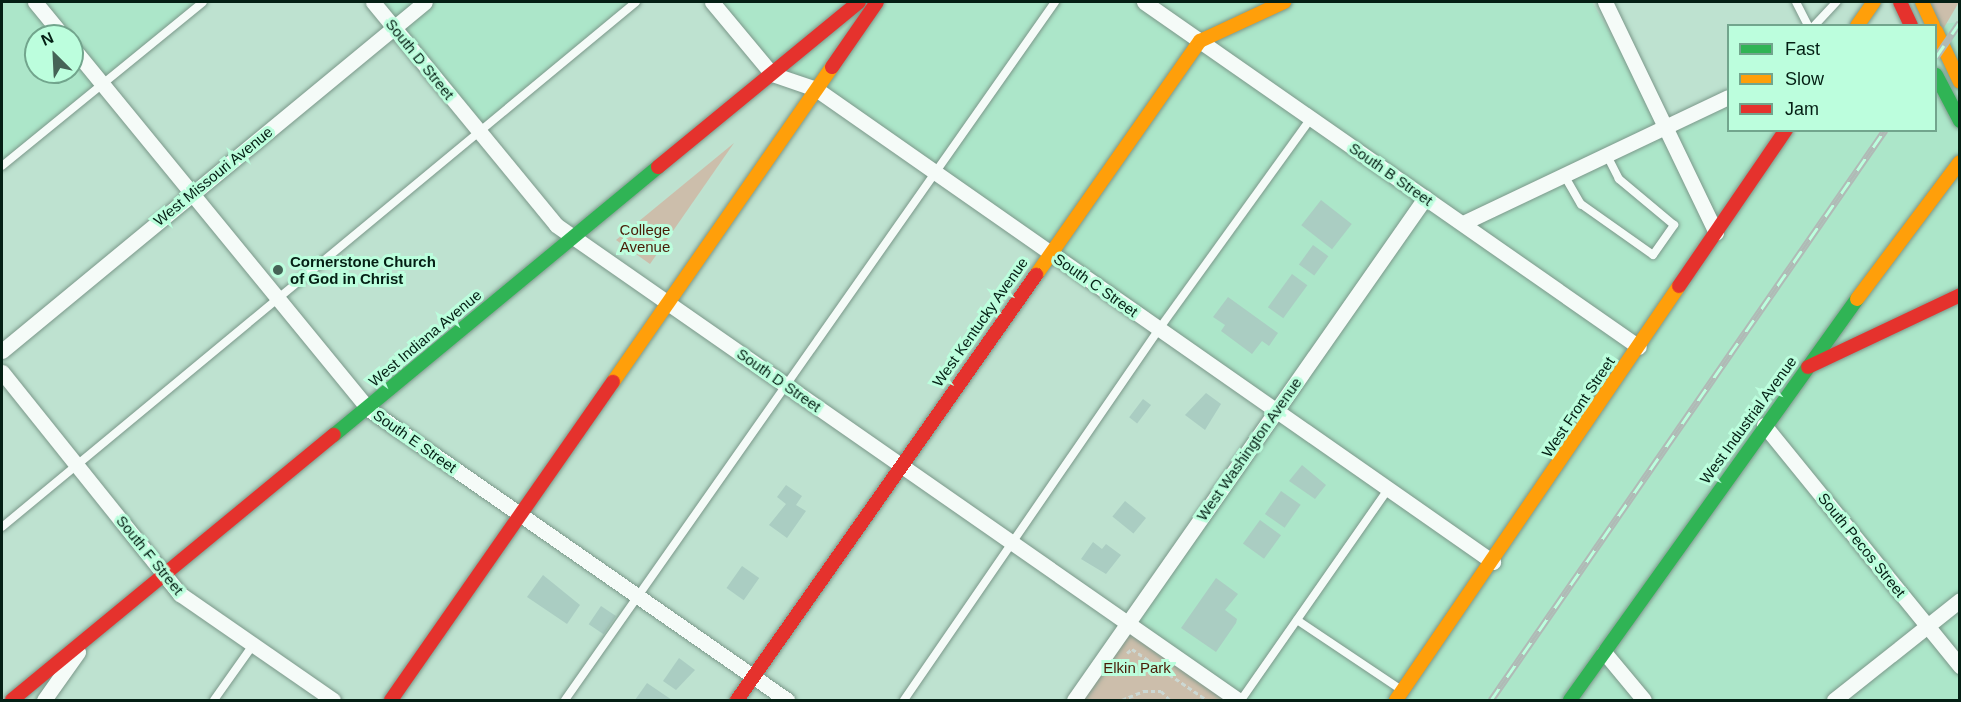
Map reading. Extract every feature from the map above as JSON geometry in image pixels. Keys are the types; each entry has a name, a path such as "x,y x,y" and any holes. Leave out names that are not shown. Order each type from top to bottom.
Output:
{"street":[{"path":"35,2 53,24"},
{"name":"South D Street","path":"373,2 556,225 1239,700"},
{"name":"West Missouri Avenue","path":"2,351 425,2"},
{"path":"712,2 772,74"},
{"name":"West Indiana Avenue","path":"12,700 860,2"},
{"path":"391,700 877,2"},
{"name":"South B Street","path":"1144,2 1639,347"},
{"name":"West Kentucky Avenue","path":"737,700 1049,252 1200,41 1284,2"},
{"path":"1605,2 1716,233"},
{"path":"1858,24 1874,2"},
{"path":"1900,2 1910,24"},
{"path":"1922,2 1932,24"},
{"path":"1937,35 1959,82"},
{"name":"South E Street","path":"84,62 367,408 787,700"},
{"name":"South C Street","path":"772,74 816,89 1493,562"},
{"path":"1937,79 1959,121"},
{"path":"1463,223 1727,98"},
{"name":"West Front Street","path":"1399,696 1493,562 1785,132"},
{"name":"West Industrial Avenue","path":"1570,700 1764,425 1959,162"},
{"name":"West Washington Avenue","path":"1074,700 1425,198"},
{"path":"1805,369 1959,295"},
{"name":"South F Street","path":"2,372 180,594 333,700"},
{"name":"South Pecos Street","path":"1764,425 1959,666"},
{"path":"1834,700 1926,624 1959,600"},
{"path":"44,700 88,637"},
{"path":"1604,652 1644,700"}],"lane":[{"path":"2,166 203,2"},
{"path":"2,527 636,2"},
{"path":"565,700 934,171 1055,2"},
{"path":"1796,2 1807,24"},
{"path":"1816,24 1836,2"},
{"path":"904,700 1014,544 1159,329 1311,118"},
{"path":"1564,176 1581,204 1653,255 1674,225 1619,179 1607,155"},
{"path":"1239,700 1388,489"},
{"path":"1297,620 1399,696"},
{"path":"214,700 253,645"}],"path":[{"path":"1125,655 1132,649 1208,700"},
{"path":"1122,700 1143,691 1161,691 1170,700"}],"shaded area":[{"path":"2,2 204,2 2,169"},
{"path":"371,2 642,2 480,134"},
{"path":"712,2 1592,2 1665,127 1727,98 1727,132 1937,132 1937,25 1959,22 1959,700 1238,700 1128,623 1276,410 780,65 771,72"}],"green space":[{"path":"1929,2 1959,2 1942,31"},
{"name":"College Avenue","path":"734,143 650,264 616,240"},
{"name":"Elkin Park","path":"1127,623 1238,700 1074,700"}],"building":[{"path":"1321,200 1352,224 1332,249 1301,225"},
{"path":"1313,245 1328,256 1314,276 1299,264"},
{"path":"1292,274 1307,285 1283,318 1268,307"},
{"path":"1228,297 1278,333 1269,346 1262,341 1252,354 1221,331 1225,325 1213,317"},
{"path":"1206,393 1221,404 1205,430 1185,415"},
{"path":"1143,399 1151,405 1137,423 1129,417"},
{"path":"1302,465 1326,485 1315,499 1289,481"},
{"path":"786,485 802,496 796,505 806,511 787,538 769,525 786,504 777,497"},
{"path":"1281,491 1301,505 1285,528 1265,514"},
{"path":"1125,501 1146,518 1133,534 1112,517"},
{"path":"1260,520 1281,535 1264,559 1243,543"},
{"path":"1093,542 1102,549 1106,544 1121,555 1106,574 1081,559"},
{"path":"742,566 759,578 744,600 727,588"},
{"path":"543,575 580,605 567,624 527,597"},
{"path":"1216,578 1238,594 1225,610 1237,619 1236,623 1216,652 1181,628"},
{"path":"601,606 616,616 604,634 589,624"},
{"path":"679,658 695,670 676,690 663,681"},
{"path":"647,683 672,700 635,700"}],"railway":[{"path":"1937,56 1960,22"},
{"path":"1491,700 1884,132"}],"traffic: fast":[{"path":"1937,77 1960,121"},
{"path":"334,435 658,167"},
{"path":"1570,700 1857,299"}],"traffic: slow":[{"path":"1036,275 1200,41 1284,2"},
{"path":"1858,24 1874,2"},
{"path":"1922,2 1932,24"},
{"path":"1937,33 1960,82"},
{"path":"613,382 832,67"},
{"path":"1857,299 1960,162"},
{"path":"1396,700 1679,286"}],"traffic: jam":[{"path":"658,167 859,2"},
{"path":"832,67 877,2"},
{"path":"1900,2 1910,24"},
{"path":"1679,286 1785,132"},
{"path":"737,700 1036,275"},
{"path":"1808,367 1960,295"},
{"path":"391,700 613,382"},
{"path":"12,700 334,435"}],"place":[{"name":"Cornerstone Church of God in Christ","path":"278,270"}]}
